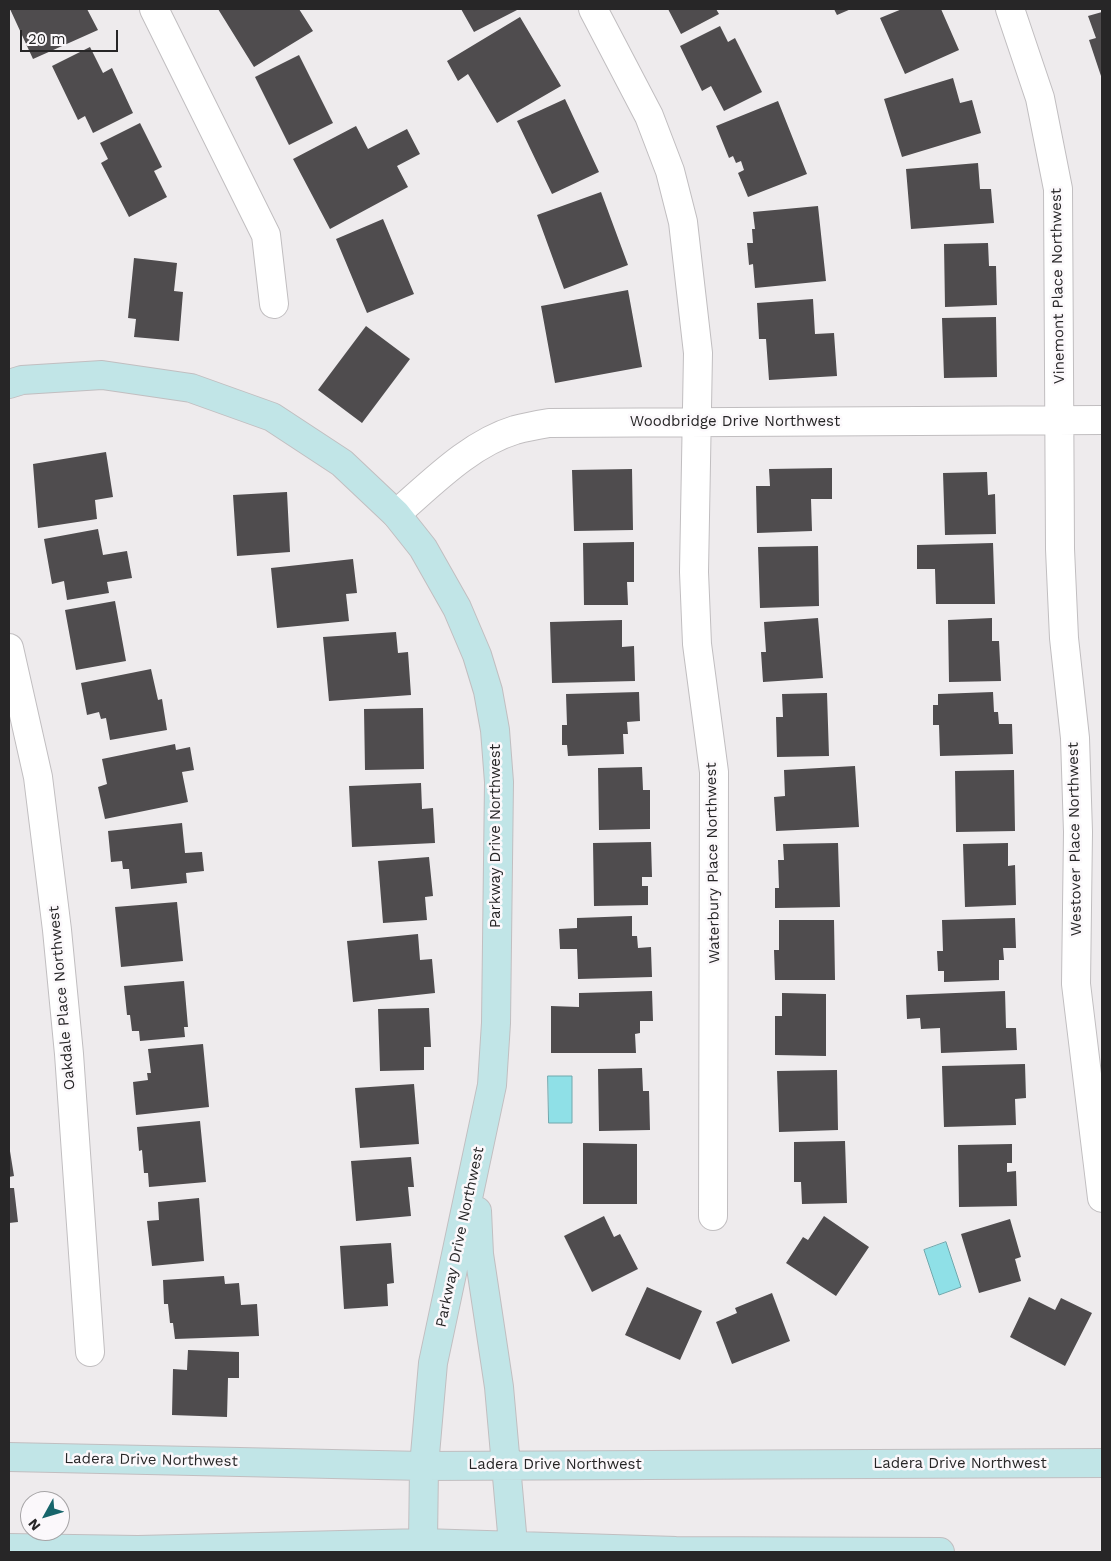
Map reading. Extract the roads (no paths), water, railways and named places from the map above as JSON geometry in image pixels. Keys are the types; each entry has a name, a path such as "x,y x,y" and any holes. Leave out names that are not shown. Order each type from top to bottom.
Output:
{"main road":[{"name":"Parkway Drive Northwest","path":"9,384 22,380 102,375 191,388 272,417 342,463 396,514 422,548 457,608 482,673 496,730 499,782 496,1023 492,1086 433,1364 424,1466 423,1543"},
{"path":"476,1166 479,1254 499,1387 513,1544"},
{"name":"Ladera Drive Northwest","path":"9,1457 424,1466 1102,1464"},
{"path":"9,1548 138,1550 423,1543 513,1544 676,1551 940,1552"}],"street":[{"path":"154,9 266,235 274,304"},
{"name":"Waterbury Place Northwest","path":"593,9 649,116 670,171 683,222 698,353 694,572 697,644 714,772 713,1216"},
{"name":"Vinemont Place Northwest","path":"1010,9 1040,98 1058,189 1061,420"},
{"name":"Westover Place Northwest","path":"1061,420 1060,549 1064,638 1075,738 1078,832 1076,984 1102,1198"},
{"name":"Woodbridge Drive Northwest","path":"396,514 452,466 483,445 514,430 549,423 1102,420"},
{"name":"Oakdale Place Northwest","path":"9,648 38,777 57,930 69,1054 90,1352"}],"water":[{"path":"548,1076 572,1076 572,1123 549,1123"},
{"path":"946,1242 961,1287 939,1295 924,1250"}]}
